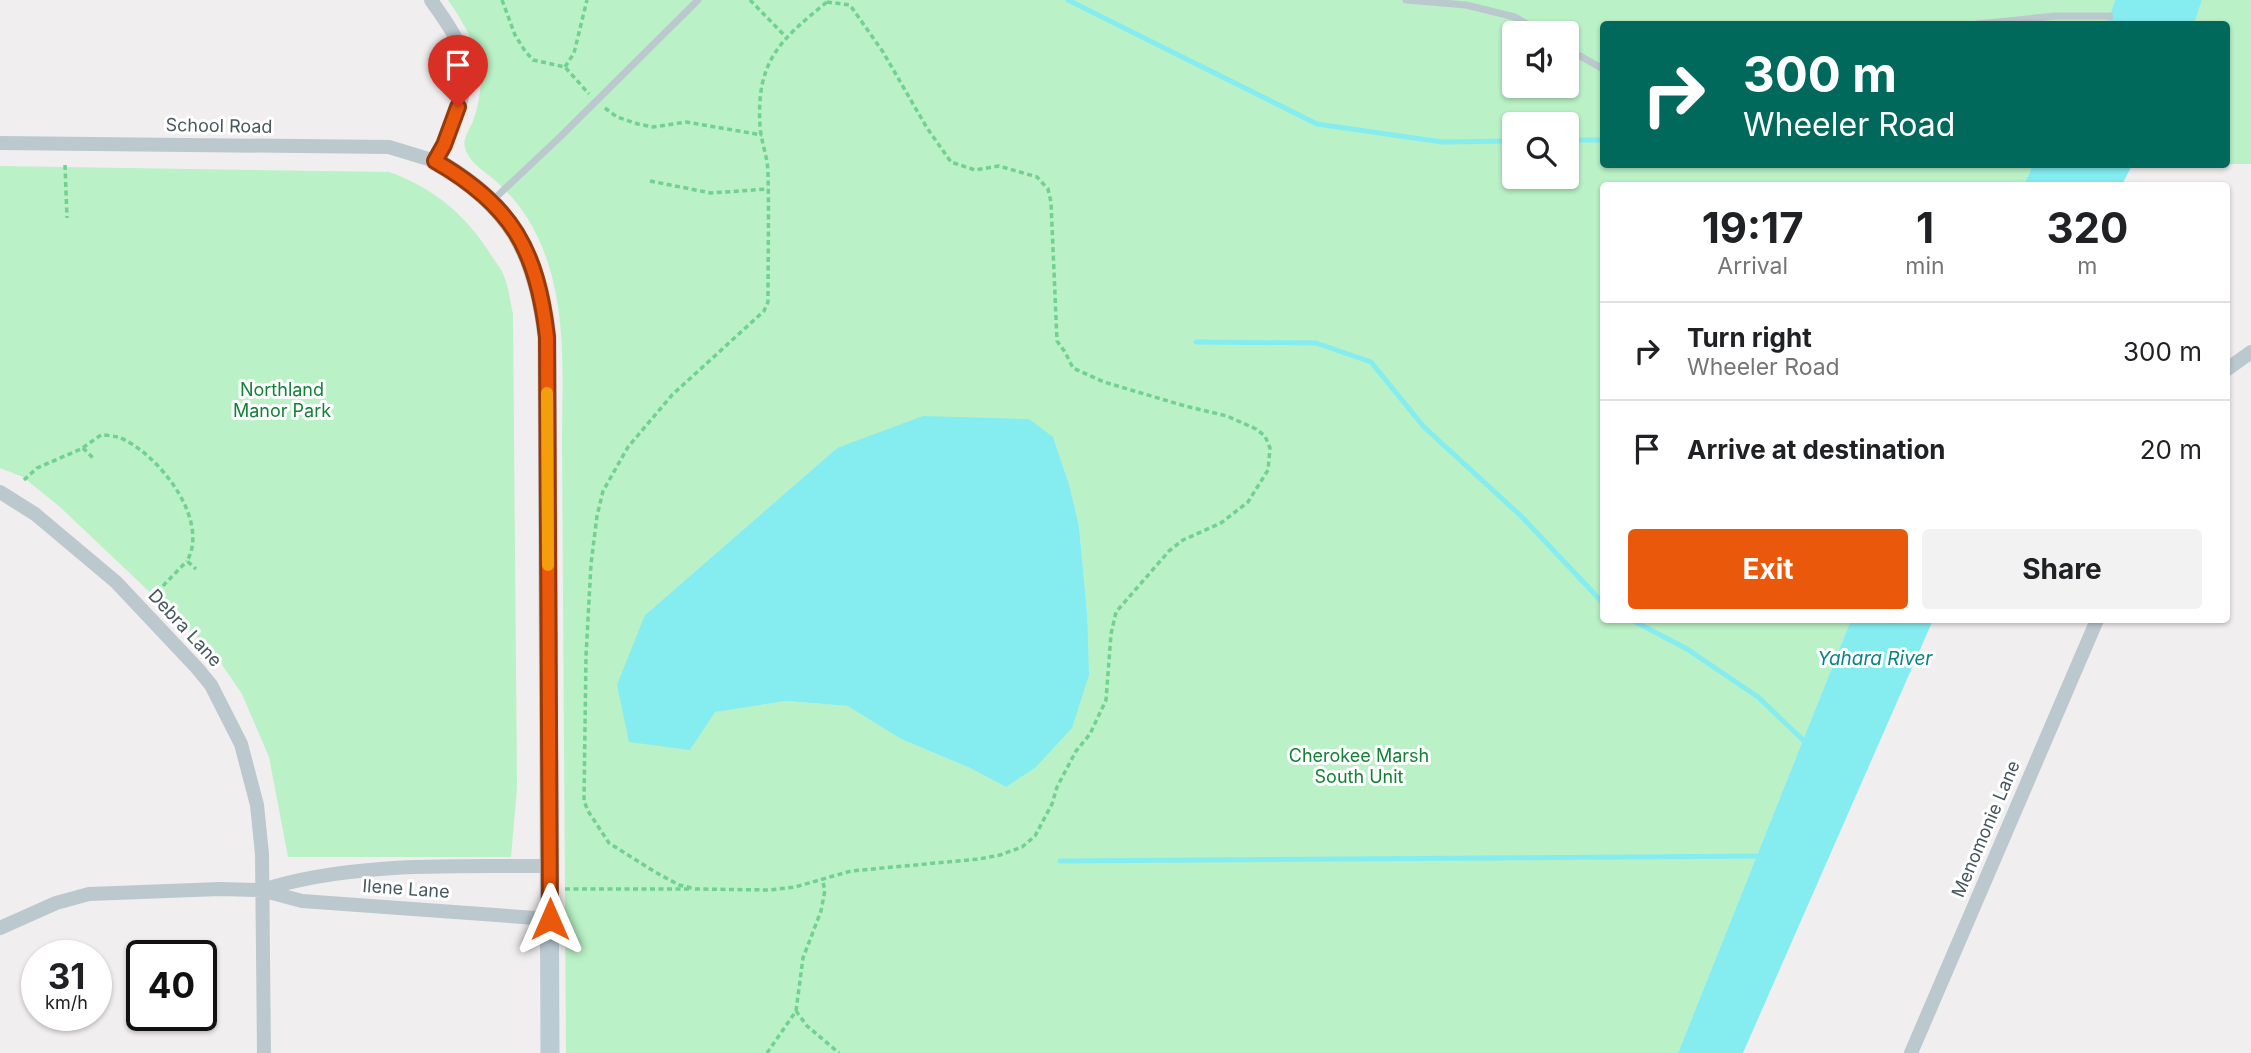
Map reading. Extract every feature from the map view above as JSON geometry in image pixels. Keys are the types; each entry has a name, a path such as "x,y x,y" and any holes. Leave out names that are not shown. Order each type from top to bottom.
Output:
{"street":[{"path":"431,0 460,47 465,80 444,145 435,161 464,178 491,202 512,227 531,261 542,296 547,337 550,1053"},
{"name":"School Road","path":"0,143 389,146 435,161"},
{"path":"2230,367 2251,352"},
{"name":"Debra Lane","path":"0,492 35,514 116,582 211,685 241,744 257,805 262,854 264,1053"},
{"name":"Menomonie Lane","path":"1911,1053 2096,623"},
{"name":"Ilene Lane","path":"261,890 309,878 363,870 549,866"},
{"name":"Ilene Lane","path":"0,928 56,903 89,894 220,889 261,890 302,901 550,919"}],"lane":[{"path":"491,202 560,138 596,99 698,0"},
{"path":"1406,0 1466,5 1522,21"},
{"path":"2007,21 2055,16 2110,16"},
{"path":"1579,55 1600,67"}],"path":[{"path":"502,0 516,35 533,60 565,67 585,91 617,117 653,127 686,122 762,135"},
{"path":"565,67 574,53 587,0"},
{"path":"750,0 786,37"},
{"path":"565,889 770,890 795,887 862,870 979,859 1022,847 1035,836 1052,804 1057,786 1076,751 1090,734 1106,700 1111,634 1116,612 1169,551 1183,540 1221,523 1248,502 1268,470 1270,448 1265,436 1256,429 1227,416 1104,382 1073,368 1057,341 1051,202 1048,189 1037,177 999,166 975,170 951,162 927,128 883,52 850,5 827,2 786,37 767,64 760,127 768,170 768,302 764,311 672,395 628,447 603,491 597,516 591,564 586,656 584,801 610,844 678,885 696,889"},
{"path":"65,165 67,218"},
{"path":"650,181 711,193 768,190"},
{"path":"24,480 37,468 83,448 101,435 118,437 149,457 170,479 185,505 193,532 190,557 157,592"},
{"path":"83,448 95,460"},
{"path":"187,561 196,569"},
{"path":"766,1053 796,1011 803,958 821,911 825,890 822,879"},
{"path":"796,1011 807,1026 839,1053"}],"green space":[{"name":"Cherokee Marsh South Unit","path":"448,0 2115,0 2108,21 1600,21 1600,168 2032,168 2026,182 1600,182 1600,623 1850,623 1678,1053 566,1053 563,377 560,319 548,262 537,236 522,210 497,182 474,163 465,148 466,137 479,101 480,70 472,42","holes":["1053,437 1069,484 1079,526 1087,612 1006,787 970,768 901,739 849,706 786,701 714,712 645,615 837,448"]},
{"path":"2202,0 2251,0 2251,164 2230,164 2230,21 2195,21"},
{"name":"Northland Manor Park","path":"0,166 389,172 436,195 461,217 483,243 503,274 513,314 517,788 511,857 288,857 269,757 242,694 214,653 60,507 23,477 0,468"}],"water":[{"path":"2115,0 2202,0 2195,21 2108,21"},
{"path":"2031,168 2130,168 2124,182 2025,182"},
{"path":"923,416 1029,419 1053,437 1069,484 1079,526 1087,612 1089,675 1072,728 1036,767 1006,787 970,768 901,739 848,706 786,701 715,712 690,750 629,742 617,685 645,615 837,448"},
{"name":"Yahara River","path":"1850,623 1932,623 1743,1053 1678,1053"}],"waterway":[{"path":"1068,0 1317,124 1442,142 1502,141"},
{"path":"1579,140 1600,140"},
{"path":"1196,342 1316,343 1371,362 1424,427 1521,516 1600,600"},
{"path":"1638,623 1687,649 1758,697 1809,743"},
{"path":"1060,861 1764,856"}],"slow traffic":[{"path":"547,393 548,565"}],"route":[{"path":"458,107 435,161 464,178 488,198 512,227 531,261 542,296 547,337 550,919"}]}
